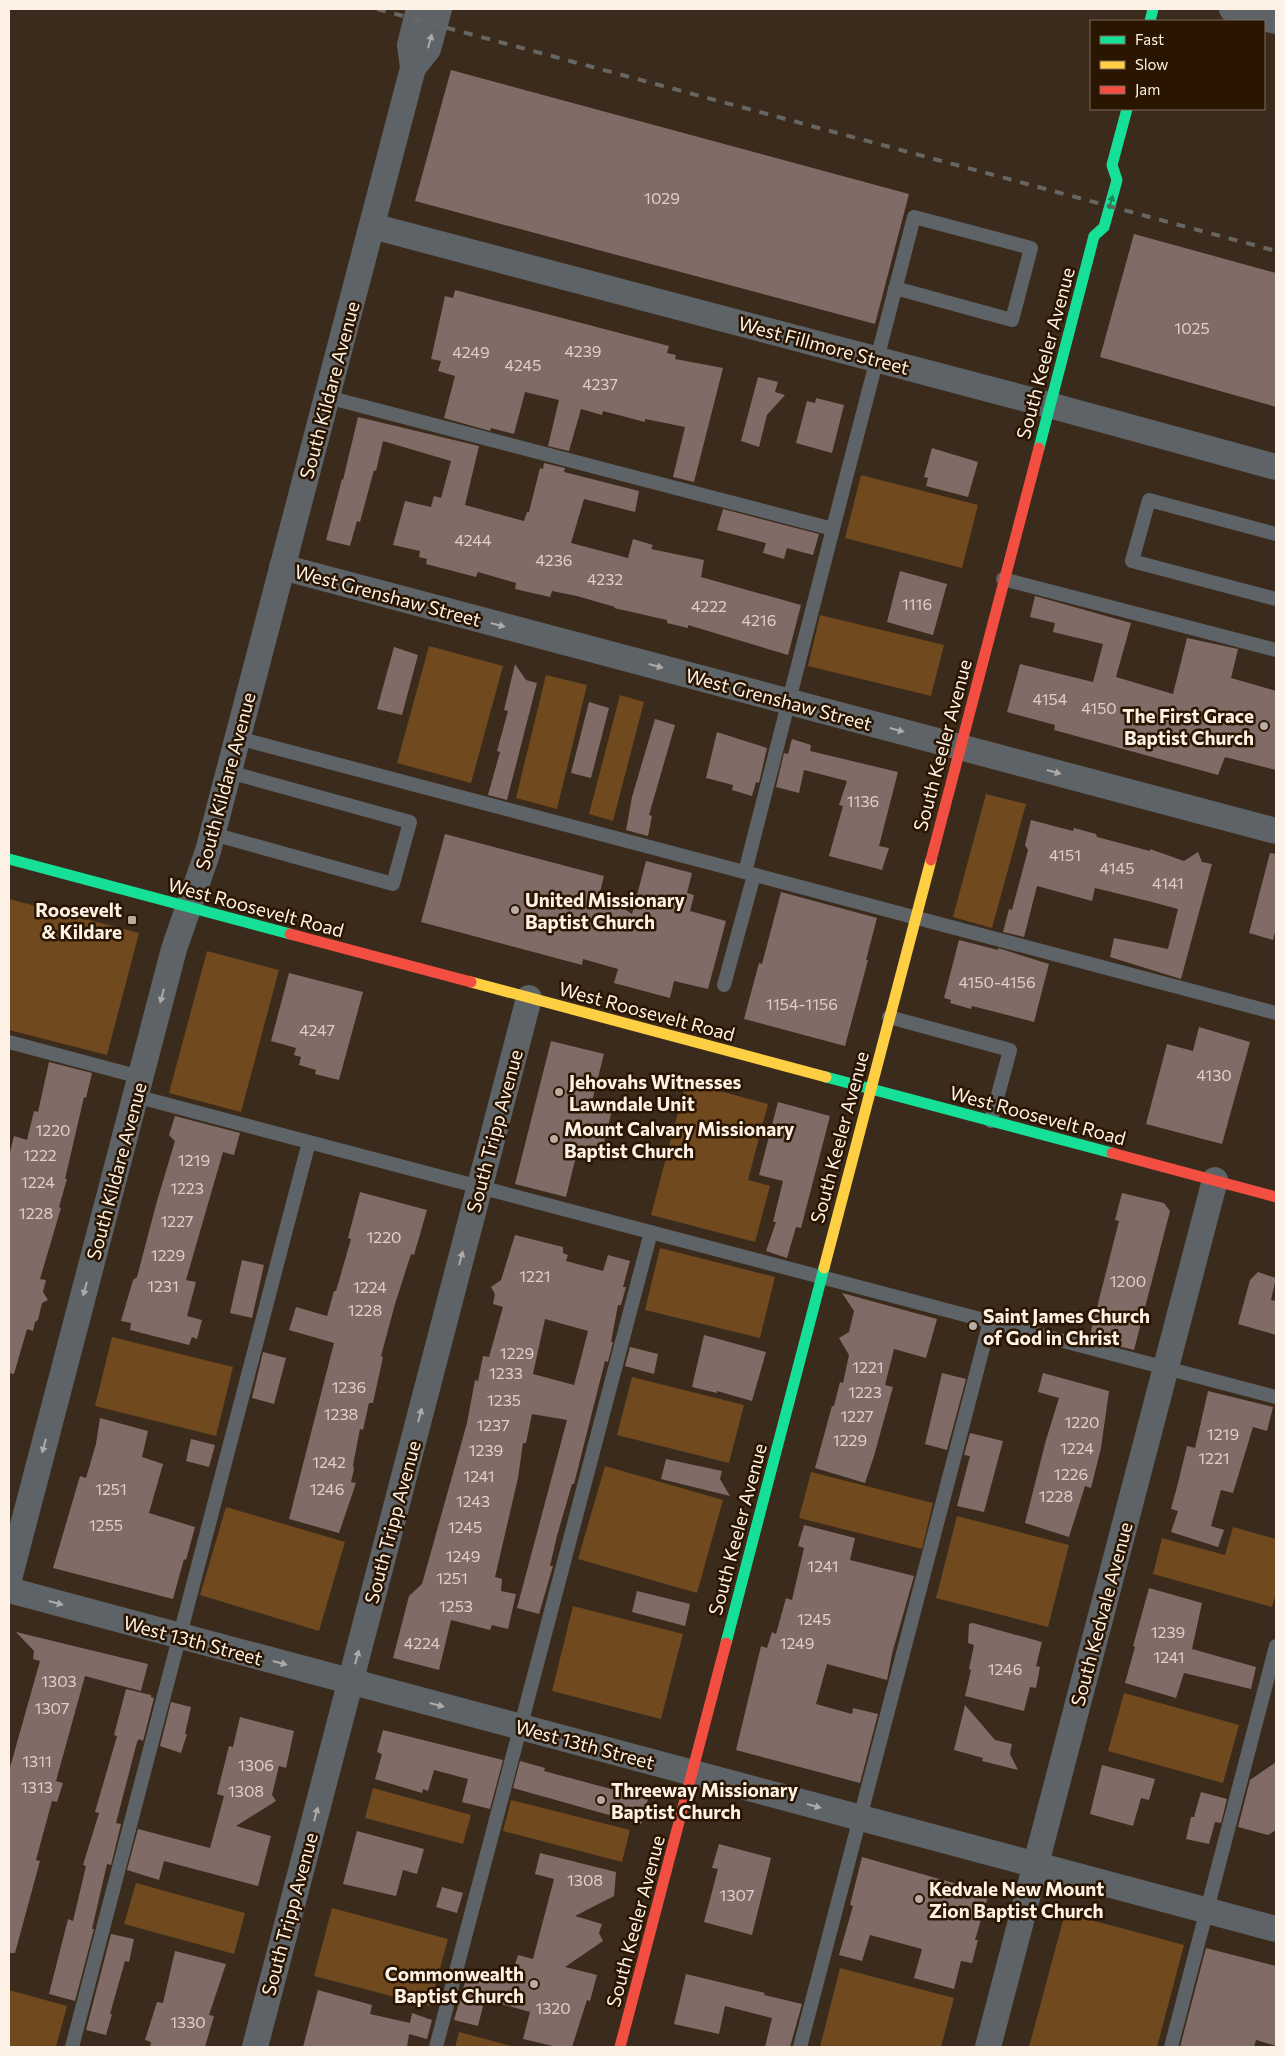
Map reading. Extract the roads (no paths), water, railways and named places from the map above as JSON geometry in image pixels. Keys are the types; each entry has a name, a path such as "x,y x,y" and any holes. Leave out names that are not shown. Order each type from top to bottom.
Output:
{"street":[{"name":"South Kildare Avenue","path":"9,1579 174,949 213,834 413,68 410,45 420,9"},
{"name":"South Kildare Avenue","path":"413,68 428,49 439,9"},
{"path":"1232,9 1276,21"},
{"name":"South Keeler Avenue","path":"1100,176 1112,164 1127,110"},
{"name":"South Keeler Avenue","path":"620,2047 1049,404 1094,236 1104,227 1117,180 1112,164"},
{"path":"1087,224 1094,236"},
{"name":"West Fillmore Street","path":"372,226 1049,404 1276,467"},
{"name":"West Grenshaw Street","path":"282,567 1276,831"},
{"name":"West Roosevelt Road","path":"9,859 1276,1196"},
{"name":"South Tripp Avenue","path":"254,2047 529,998"},
{"name":"South Kedvale Avenue","path":"988,2047 1215,1180"},
{"name":"West 13th Street","path":"9,1590 1276,1929"}],"lane":[{"path":"724,985 788,701 895,288 914,217 1031,248 1012,320 895,288"},
{"path":"327,397 833,530"},
{"path":"1276,534 1149,500 1132,561 1276,599"},
{"path":"1004,579 1276,650"},
{"path":"238,738 1276,1014"},
{"path":"213,834 393,884 410,822 229,772"},
{"path":"889,1016 1010,1050 991,1121"},
{"path":"9,1042 309,1142 1276,1397"},
{"path":"72,2047 309,1142"},
{"path":"436,2047 651,1232"},
{"path":"800,2047 990,1321"},
{"path":"1170,2047 1276,1646"}],"railway":[{"path":"377,9 1276,251"}],"place":[{"name":"The First Grace Baptist Church","path":"1264,726"},
{"name":"United Missionary Baptist Church","path":"515,910"},
{"name":"Roosevelt & Kildare","path":"132,920"},
{"name":"Jehovahs Witnesses Lawndale Unit","path":"559,1092"},
{"name":"Mount Calvary Missionary Baptist Church","path":"554,1139"},
{"name":"Saint James Church of God in Christ","path":"973,1326"},
{"name":"Threeway Missionary Baptist Church","path":"601,1800"},
{"name":"Kedvale New Mount Zion Baptist Church","path":"919,1899"},
{"name":"Commonwealth Baptist Church","path":"534,1984"}]}
